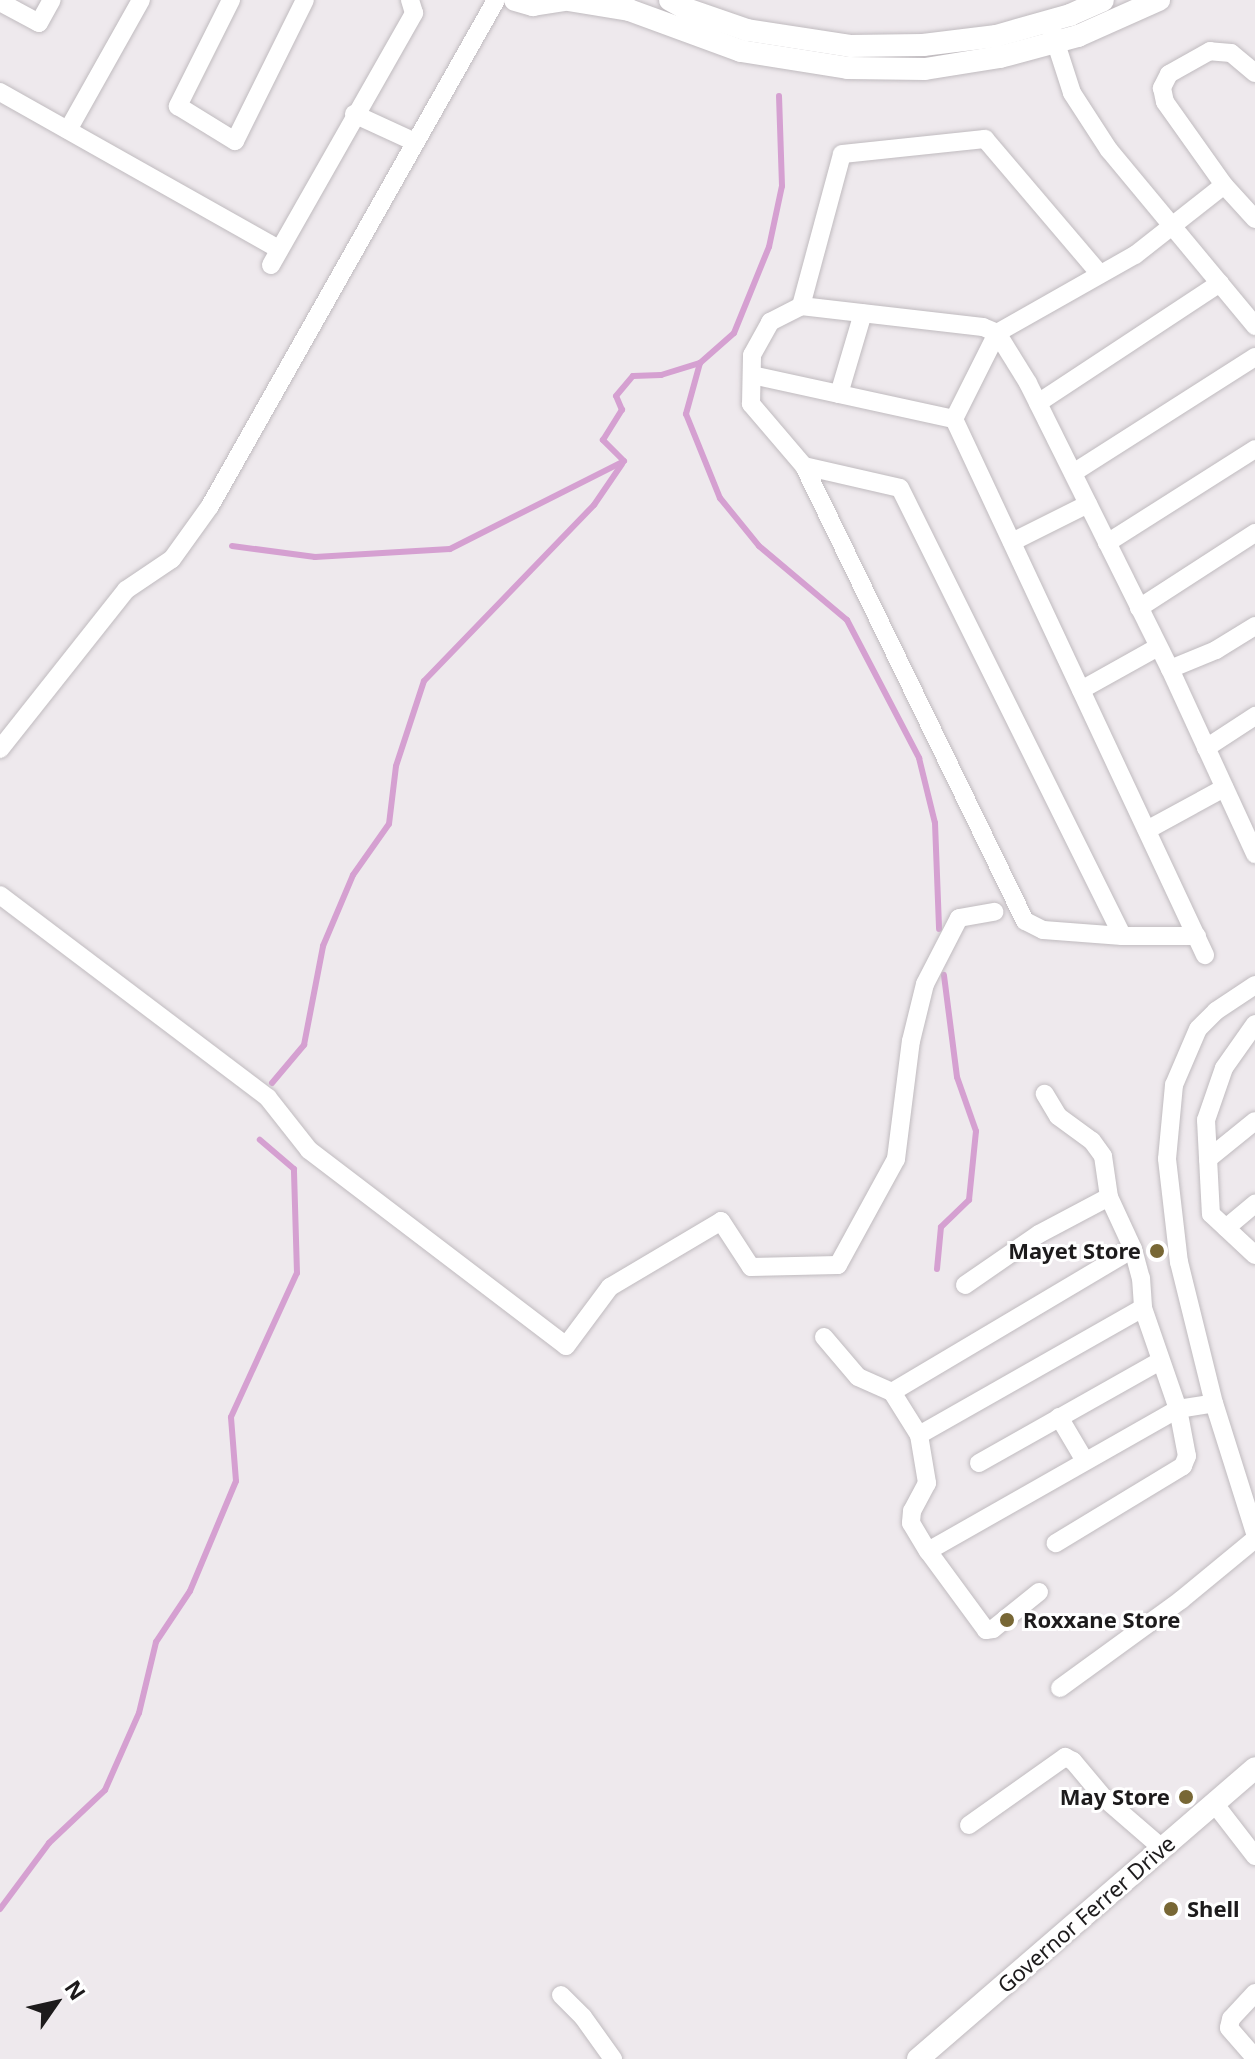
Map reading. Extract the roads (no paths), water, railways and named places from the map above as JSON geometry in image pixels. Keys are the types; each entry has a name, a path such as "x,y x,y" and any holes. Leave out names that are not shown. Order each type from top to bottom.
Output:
{"main road":[{"path":"515,0 533,5 566,0 629,10 741,51 848,68 925,69 1000,57 1052,32 1103,0"},
{"path":"670,0 686,9 747,30 850,46 923,45 1052,32 1078,36 1159,0"},
{"name":"Governor Ferrer Drive","path":"918,2059 1255,1768"}],"street":[{"path":"0,2 39,23 52,0"},
{"path":"68,130 141,0"},
{"path":"231,0 178,106 235,141 305,0"},
{"path":"0,92 68,130 275,257 414,13 410,0"},
{"path":"3,743 126,590 172,559 210,506 496,0"},
{"path":"1052,32 1072,93 1109,150 1255,326"},
{"path":"1255,73 1231,53 1210,51 1169,74 1162,88 1165,102 1224,185 1255,219"},
{"path":"354,114 415,142"},
{"path":"801,306 842,154 985,139 1100,274"},
{"path":"954,419 997,333 1135,255 1224,185"},
{"path":"1038,403 1220,283"},
{"path":"1197,936 1122,936 1043,930 1025,921 804,466 751,404 752,355 770,322 801,306 983,327 997,333 1038,403 1073,473 1170,669 1224,788 1247,814 1255,854"},
{"path":"839,394 863,313"},
{"path":"1073,473 1255,357"},
{"path":"752,375 954,419"},
{"path":"954,419 1205,955"},
{"path":"1107,543 1255,449"},
{"path":"804,466 900,488 1122,936"},
{"path":"1012,542 1088,504"},
{"path":"1139,608 1255,533"},
{"path":"1170,669 1216,650 1255,626"},
{"path":"1081,690 1158,647"},
{"path":"1206,748 1255,716"},
{"path":"1147,830 1224,788"},
{"path":"0,895 268,1098 309,1150 566,1346 610,1287 721,1221 751,1267 838,1265 896,1159 911,1041 925,984 959,918 994,912"},
{"path":"1060,1688 1181,1600 1255,1536 1214,1403 1179,1262 1167,1159 1174,1085 1198,1029 1216,1011 1255,985"},
{"path":"1255,1024 1224,1068 1206,1120 1211,1214 1255,1255"},
{"path":"1045,1094 1058,1116 1092,1141 1103,1156 1109,1197 1133,1249 1141,1278 1143,1308 1178,1409 1187,1456 1183,1466 1056,1543"},
{"path":"1208,1159 1255,1121"},
{"path":"965,1285 1039,1234 1109,1197"},
{"path":"1226,1228 1255,1204"},
{"path":"892,1392 1133,1249"},
{"path":"919,1435 1143,1308"},
{"path":"824,1337 858,1377 892,1392 919,1435 927,1483 912,1511 911,1523 986,1630 993,1629 1039,1592"},
{"path":"979,1463 1160,1361"},
{"path":"928,1551 1178,1409 1214,1403"},
{"path":"1059,1417 1085,1461"},
{"path":"969,1825 1065,1757 1073,1761 1104,1798 1162,1848"},
{"path":"1214,1803 1255,1856"},
{"path":"1255,1993 1231,2019 1229,2028 1233,2037 1255,2058"},
{"path":"561,1995 583,2017 613,2059"}],"waterway":[{"path":"232,546 315,557 450,549 624,461 603,440 622,410 616,396 633,376 661,375 700,363 734,333 769,247 782,186 779,96"},
{"path":"700,363 686,414 720,498 759,546 847,620 919,758 935,823 939,929"},
{"path":"272,1083 304,1045 323,946 353,875 389,824 396,766 424,681 594,505 622,464"},
{"path":"937,1269 941,1227 969,1200 976,1131 957,1077 944,975"},
{"path":"0,1909 49,1843 105,1790 139,1713 156,1642 190,1591 236,1481 231,1417 297,1273 294,1169 260,1140"}],"place":[{"name":"Mayet Store","path":"1157,1251"},
{"name":"Roxxane Store","path":"1007,1620"},
{"name":"May Store","path":"1186,1797"},
{"name":"Shell","path":"1171,1909"}]}
